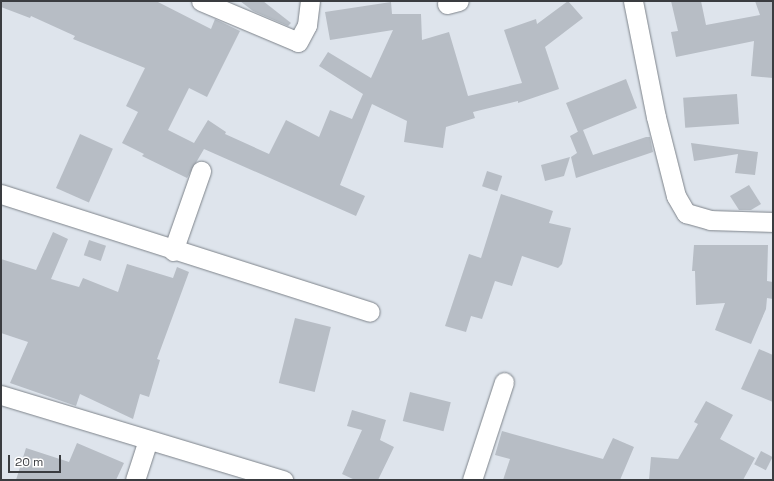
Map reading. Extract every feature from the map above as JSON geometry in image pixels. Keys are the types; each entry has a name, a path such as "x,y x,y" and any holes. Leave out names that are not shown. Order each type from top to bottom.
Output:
{"street":[{"path":"201,1 298,42 307,25 310,1"},
{"path":"633,1 656,118 676,196 686,213 710,220 773,222"},
{"path":"173,251 201,171"},
{"path":"1,194 173,251 370,312"},
{"path":"472,480 504,382"},
{"path":"1,395 283,480"},
{"path":"135,480 148,440"}],"building":[{"path":"1,1 156,1 211,29 215,19 240,31 207,97 189,88 168,130 194,143 208,120 226,132 225,134 269,154 286,120 319,137 330,110 352,119 363,94 319,66 328,52 371,78 393,30 330,40 325,12 391,2 392,14 421,14 422,40 449,32 468,96 522,83 504,30 536,19 537,24 568,1 583,18 545,47 559,89 518,103 518,101 473,112 475,118 446,127 443,148 404,142 407,121 372,104 340,185 365,196 356,216 204,149 187,178 142,156 144,154 122,143 138,112 126,106 145,68 73,39 75,36 31,16 30,18 1,7"},
{"path":"240,1 263,1 291,23 288,26 253,11"},
{"path":"671,1 701,1 706,25 760,15 755,1 773,1 773,78 751,76 754,41 676,57 671,32 678,31"},
{"path":"626,79 637,108 583,130 593,155 646,137 650,137 653,152 576,178 571,157 577,153 570,136 578,132 566,103"},
{"path":"737,94 739,124 685,128 683,98"},
{"path":"80,134 113,149 89,203 56,188"},
{"path":"691,143 758,152 755,175 735,173 738,154 694,161"},
{"path":"570,157 564,176 545,181 541,165"},
{"path":"487,171 502,176 497,191 482,186"},
{"path":"749,185 761,204 751,210 739,210 730,196"},
{"path":"501,194 553,211 549,223 571,228 562,264 558,268 522,256 512,286 495,281 482,319 471,316 466,332 445,326 469,254 481,258"},
{"path":"53,232 68,239 51,279 79,287 83,278 118,292 127,264 173,278 177,267 189,272 157,359 160,360 149,397 140,394 133,419 80,394 76,406 10,383 28,342 1,333 1,259 36,270"},
{"path":"89,240 106,246 101,261 84,255"},
{"path":"694,245 768,245 767,281 773,282 773,299 767,298 766,309 751,344 715,330 725,303 696,305 695,271 692,271"},
{"path":"295,318 331,327 315,392 279,383"},
{"path":"759,349 773,355 773,402 741,389"},
{"path":"410,392 451,402 443,431 403,421"},
{"path":"706,401 733,415 720,439 755,458 743,480 649,480 651,457 678,459 698,424 694,422"},
{"path":"352,410 386,420 380,440 394,447 378,480 355,480 342,474 362,430 347,426"},
{"path":"502,431 603,459 613,438 634,447 620,480 503,480 510,459 495,455"},
{"path":"77,443 124,463 116,480 16,480 26,448 69,462"},
{"path":"761,451 773,457 766,470 754,464"}]}
